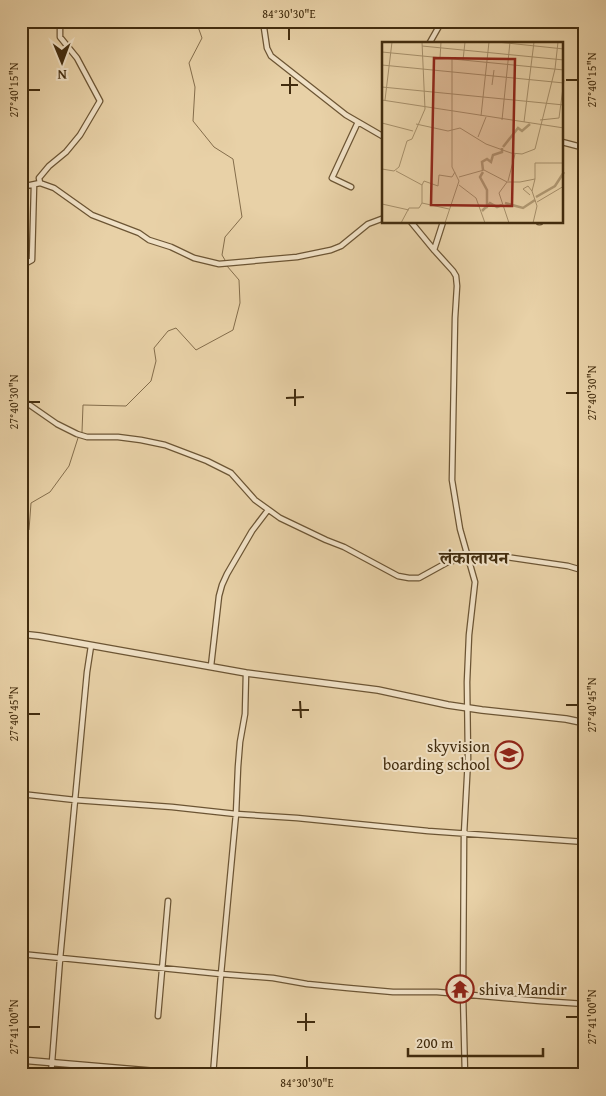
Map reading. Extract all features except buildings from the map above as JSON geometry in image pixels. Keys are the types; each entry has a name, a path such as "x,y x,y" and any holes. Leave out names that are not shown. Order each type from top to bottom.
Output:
{"street":[{"path":"40,183 39,178 49,166 66,152 80,135 100,101 77,58 60,37 60,21"},
{"path":"262,21 267,48 271,56 346,115 382,137"},
{"path":"430,42 442,21"},
{"path":"351,187 332,178 358,122"},
{"path":"564,143 585,148"},
{"path":"21,187 40,183 54,188 92,215 139,233 149,240 194,258 219,264 297,257 331,250 341,246 368,224 382,219"},
{"path":"21,266 32,260 34,185"},
{"path":"413,224 453,270 457,286 454,328 452,480 460,529 475,582 469,635 468,759 464,834 463,994 465,1075"},
{"path":"434,250 442,224"},
{"path":"21,399 57,424 77,434 87,437 118,437 141,440 165,445 207,461 231,473 255,500 280,518 344,547 398,576 419,578 448,562 467,557 492,555 568,566 585,571"},
{"path":"211,666 222,585 252,531 268,510"},
{"path":"21,634 246,673 378,690 448,705 585,723"},
{"path":"51,1075 60,959 91,646"},
{"path":"213,1075 236,814 246,673"},
{"path":"21,794 464,834 585,842"},
{"path":"158,1016 168,901"},
{"path":"21,954 264,977 307,984 366,990 437,992 585,1004"},
{"path":"21,1060 197,1075"}],"waterway":[{"path":"48,21 58,27"},
{"path":"64,27 70,21"},
{"path":"153,21 169,24 171,21"},
{"path":"196,21 202,38 189,63 195,87 193,121 214,147 233,159 242,217 225,237 222,255 225,260"},
{"path":"82,432 83,405 126,406 151,381 156,361 154,348 168,331 176,328 196,350 233,330 240,303 239,280 227,266"},
{"path":"21,536 29,530 31,503 50,492 69,466 78,438"}],"place":[{"name":"skyvision boarding school","path":"509,755"},
{"name":"shiva Mandir","path":"460,989"}],"district":[{"name":"लंकालायन","path":"474,557"}]}
